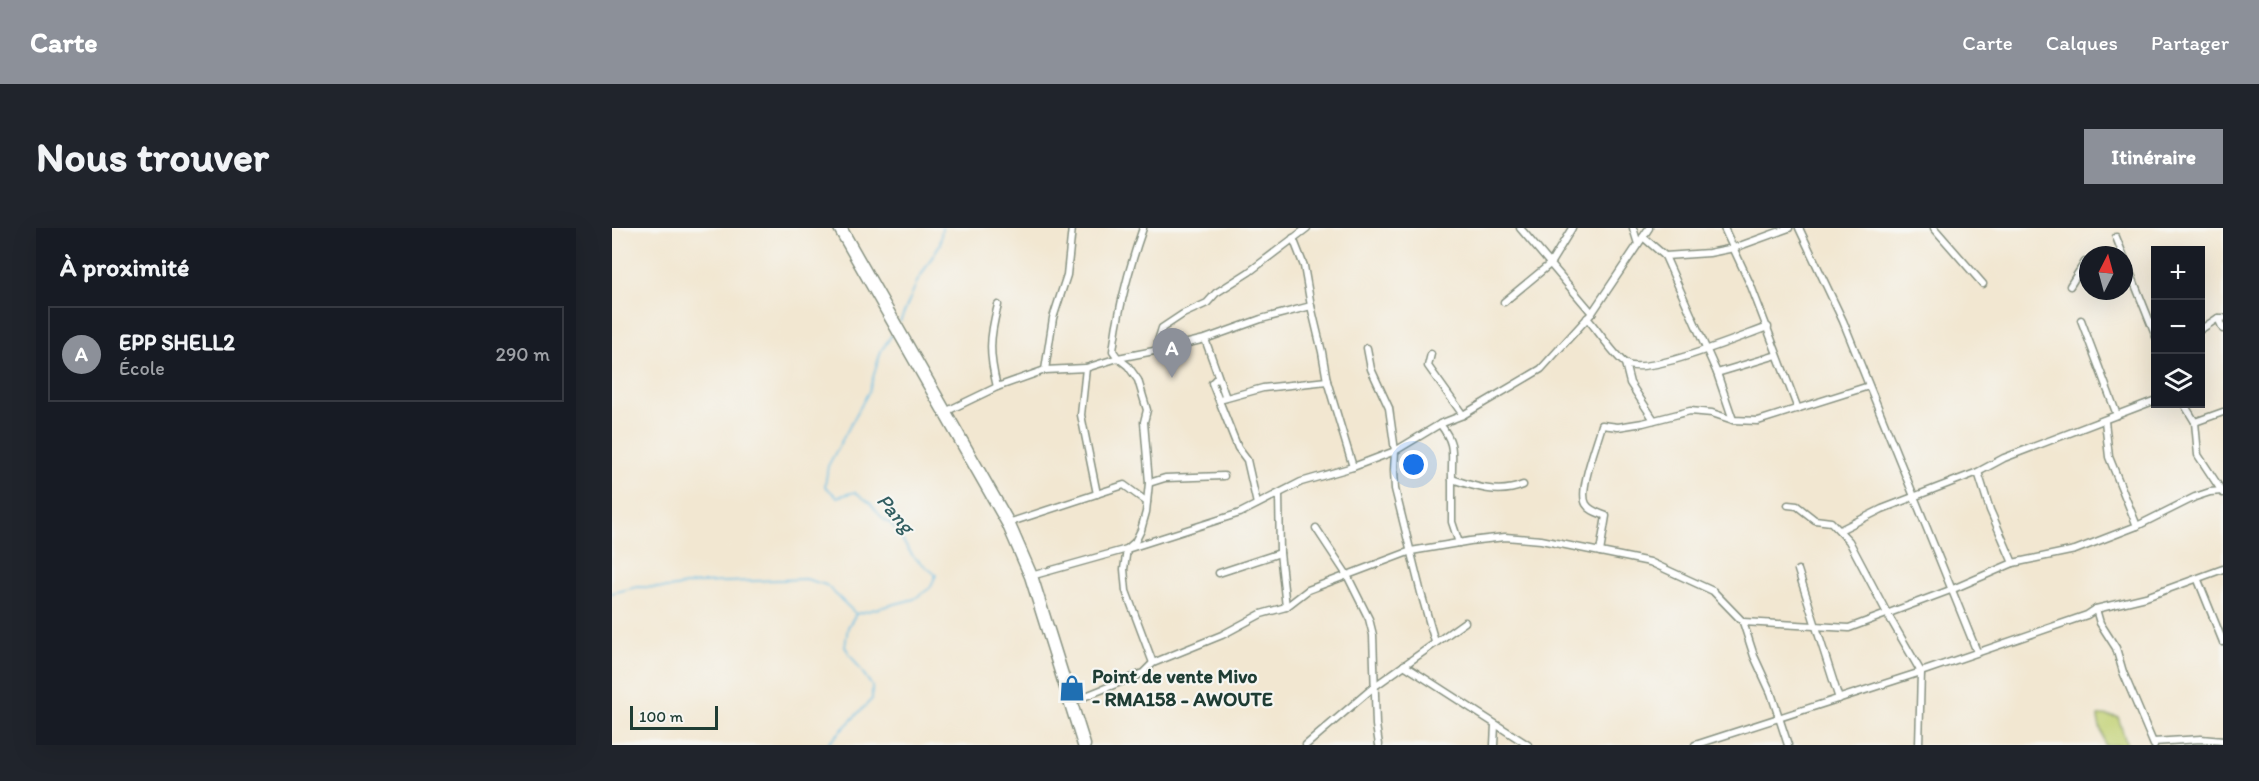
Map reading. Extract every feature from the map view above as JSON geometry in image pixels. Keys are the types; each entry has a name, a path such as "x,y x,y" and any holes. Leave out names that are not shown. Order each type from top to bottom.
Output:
{"highway":[{"path":"840,228 1008,523 1031,576 1084,745"}],"street":[{"path":"1046,370 1053,318 1067,275 1072,228"},
{"path":"1143,228 1129,270 1116,325 1113,351 1128,366 1138,381 1147,410 1144,422 1149,483 1147,502 1142,530 1135,542 1127,549 1124,569 1126,591 1153,663"},
{"path":"1159,350 1158,341 1162,328 1183,314 1207,303 1216,293 1249,272 1297,233 1307,228"},
{"path":"1520,228 1625,363 1630,382 1654,420"},
{"path":"1504,302 1550,264 1572,228"},
{"path":"1633,228 1638,244"},
{"path":"1031,576 1127,549 1240,513 1301,482 1353,467 1395,451 1440,424 1463,415 1541,369 1589,315 1649,228"},
{"path":"1724,228 1768,327 1798,409"},
{"path":"1665,256 1709,253 1734,248 1789,228"},
{"path":"1799,228 1843,321 1977,652"},
{"path":"1934,228 1983,284"},
{"path":"1297,233 1327,381 1353,467"},
{"path":"1643,237 1665,256 1717,373 1733,420"},
{"path":"2116,237 2119,246"},
{"path":"2070,286 2079,272"},
{"path":"2133,281 2151,325"},
{"path":"997,387 991,363 990,339 998,305"},
{"path":"945,412 997,387 1046,370 1086,368 1118,358 1184,346 1261,319 1311,306"},
{"path":"2205,327 2220,318 2223,329"},
{"path":"2081,320 2117,416"},
{"path":"1625,363 1635,367 1659,364 1768,327"},
{"path":"1206,339 1218,377 1212,383 1223,399 1238,448 1246,460 1257,504"},
{"path":"1367,348 1371,369 1389,408 1395,451 1395,489 1421,593 1436,642"},
{"path":"1431,354 1428,366 1463,415"},
{"path":"1717,373 1777,355"},
{"path":"1086,368 1081,416 1097,494"},
{"path":"1223,399 1263,388 1327,381"},
{"path":"1600,552 1606,516 1589,508 1584,502 1584,487 1602,425 1618,427 1690,411 1712,413 1733,420 1758,421 1869,386"},
{"path":"1840,530 1882,509 1978,472 2004,458 2151,402"},
{"path":"2186,408 2195,423 2198,455 2222,492"},
{"path":"2195,423 2223,412"},
{"path":"2105,420 2109,457 2137,526"},
{"path":"1440,424 1450,437 1453,454 1452,522 1459,543"},
{"path":"1978,472 1990,510 2013,563"},
{"path":"1149,483 1165,477 1224,476"},
{"path":"1452,479 1498,490 1511,490 1523,485"},
{"path":"1008,523 1124,485 1147,502"},
{"path":"1743,622 1849,628 1953,589 2013,563 2075,550 2137,526 2195,497 2210,492 2222,492"},
{"path":"1280,494 1280,553 1286,606"},
{"path":"1788,505 1797,506 1815,520 1831,522 1849,541 1921,672 1919,745"},
{"path":"1316,528 1347,575 1374,635 1376,725 1379,745"},
{"path":"1071,702 1143,673 1153,663 1222,635 1261,614 1286,606 1308,590 1347,575 1411,552 1505,537 1541,540 1650,562 1713,591 1743,622 1754,657 1771,693 1788,745"},
{"path":"1219,573 1280,553"},
{"path":"1695,745 1717,742 1778,718 2087,615 2096,609 2146,597 2223,569"},
{"path":"1798,570 1839,699"},
{"path":"2198,580 2223,642"},
{"path":"2096,609 2100,622 2116,648 2123,672 2153,744 2201,739 2223,741"},
{"path":"1306,745 1376,686 1465,622"},
{"path":"1404,665 1528,745"},
{"path":"1494,745 1495,725"}],"green space":[{"path":"2098,716 2118,717 2127,745 2104,745"}],"waterway":[{"name":"Pang","path":"900,322 917,282 940,244 942,228"},
{"name":"Pang","path":"827,745 872,699 872,686 845,647 848,627 856,614 914,599 930,588 936,575 913,556 891,524 883,519 870,503 855,492 837,497 825,486 828,466 869,391 881,351 893,333"},
{"path":"612,593 637,587 669,588 698,583 806,579 826,585 855,613"}],"place":[{"name":"EPP SHELL2","path":"1172,378"},
{"name":"Point de vente Mivo - RMA158 - AWOUTE","path":"1072,688"}]}
